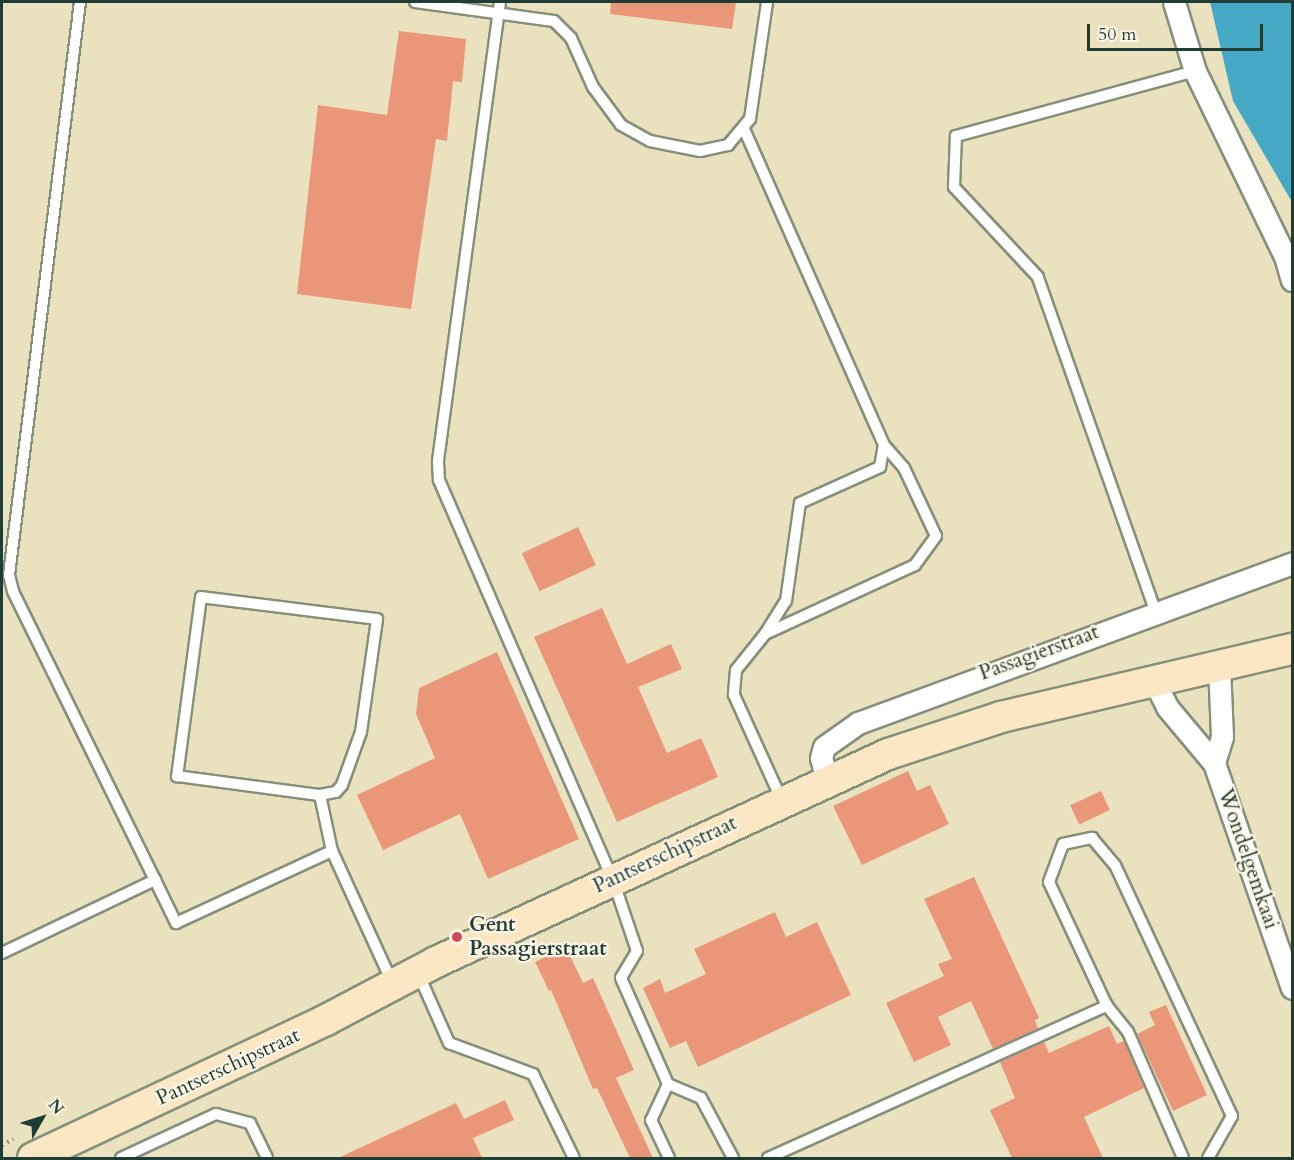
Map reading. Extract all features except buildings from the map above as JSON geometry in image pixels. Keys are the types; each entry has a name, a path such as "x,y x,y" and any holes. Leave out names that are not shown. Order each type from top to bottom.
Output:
{"main road":[{"path":"1154,681 1293,649"},
{"name":"Pantserschipstraat","path":"33,1158 326,1020 405,978 827,780 957,730 1154,681"}],"street":[{"path":"1174,2 1195,71 1285,256 1293,280"},
{"name":"Passagierstraat","path":"827,780 821,758 824,747 833,736 858,723 1155,610 1293,563"},
{"name":"Wondelgemkaai","path":"1214,763 1222,737 1219,666"},
{"name":"Wondelgemkaai","path":"1154,681 1167,707 1214,763 1293,988"}],"lane":[{"path":"80,2 9,575 13,591 176,923 332,851"},
{"path":"415,2 554,21 564,27 603,104 636,135 670,145 708,150 728,144 744,129 754,106 767,2"},
{"path":"500,2 440,451 439,480 614,880 637,951 621,978 668,1084 701,1098 733,1158"},
{"path":"1155,610 1038,277 954,187 956,136 1195,71"},
{"path":"744,129 884,445 904,468 936,536 915,565 765,634"},
{"path":"782,801 734,695 736,670 765,634 786,601 800,503 880,467 884,445"},
{"path":"201,597 377,619 360,741 342,785 336,792 320,795 177,776 201,597"},
{"path":"320,795 332,851 405,978 449,1043 533,1074 574,1158"},
{"path":"1183,1158 1128,1032 1107,1006 1048,882 1063,844 1092,838 1115,865 1232,1116 1208,1158"},
{"path":"2,952 155,880"},
{"path":"768,1158 1107,1006"},
{"path":"668,1084 651,1120 669,1158"},
{"path":"121,1158 216,1114 250,1123 267,1158"}],"water":[{"path":"1210,2 1292,2 1292,202 1233,101"}],"place":[{"name":"Gent Passagierstraat","path":"457,937"}]}
